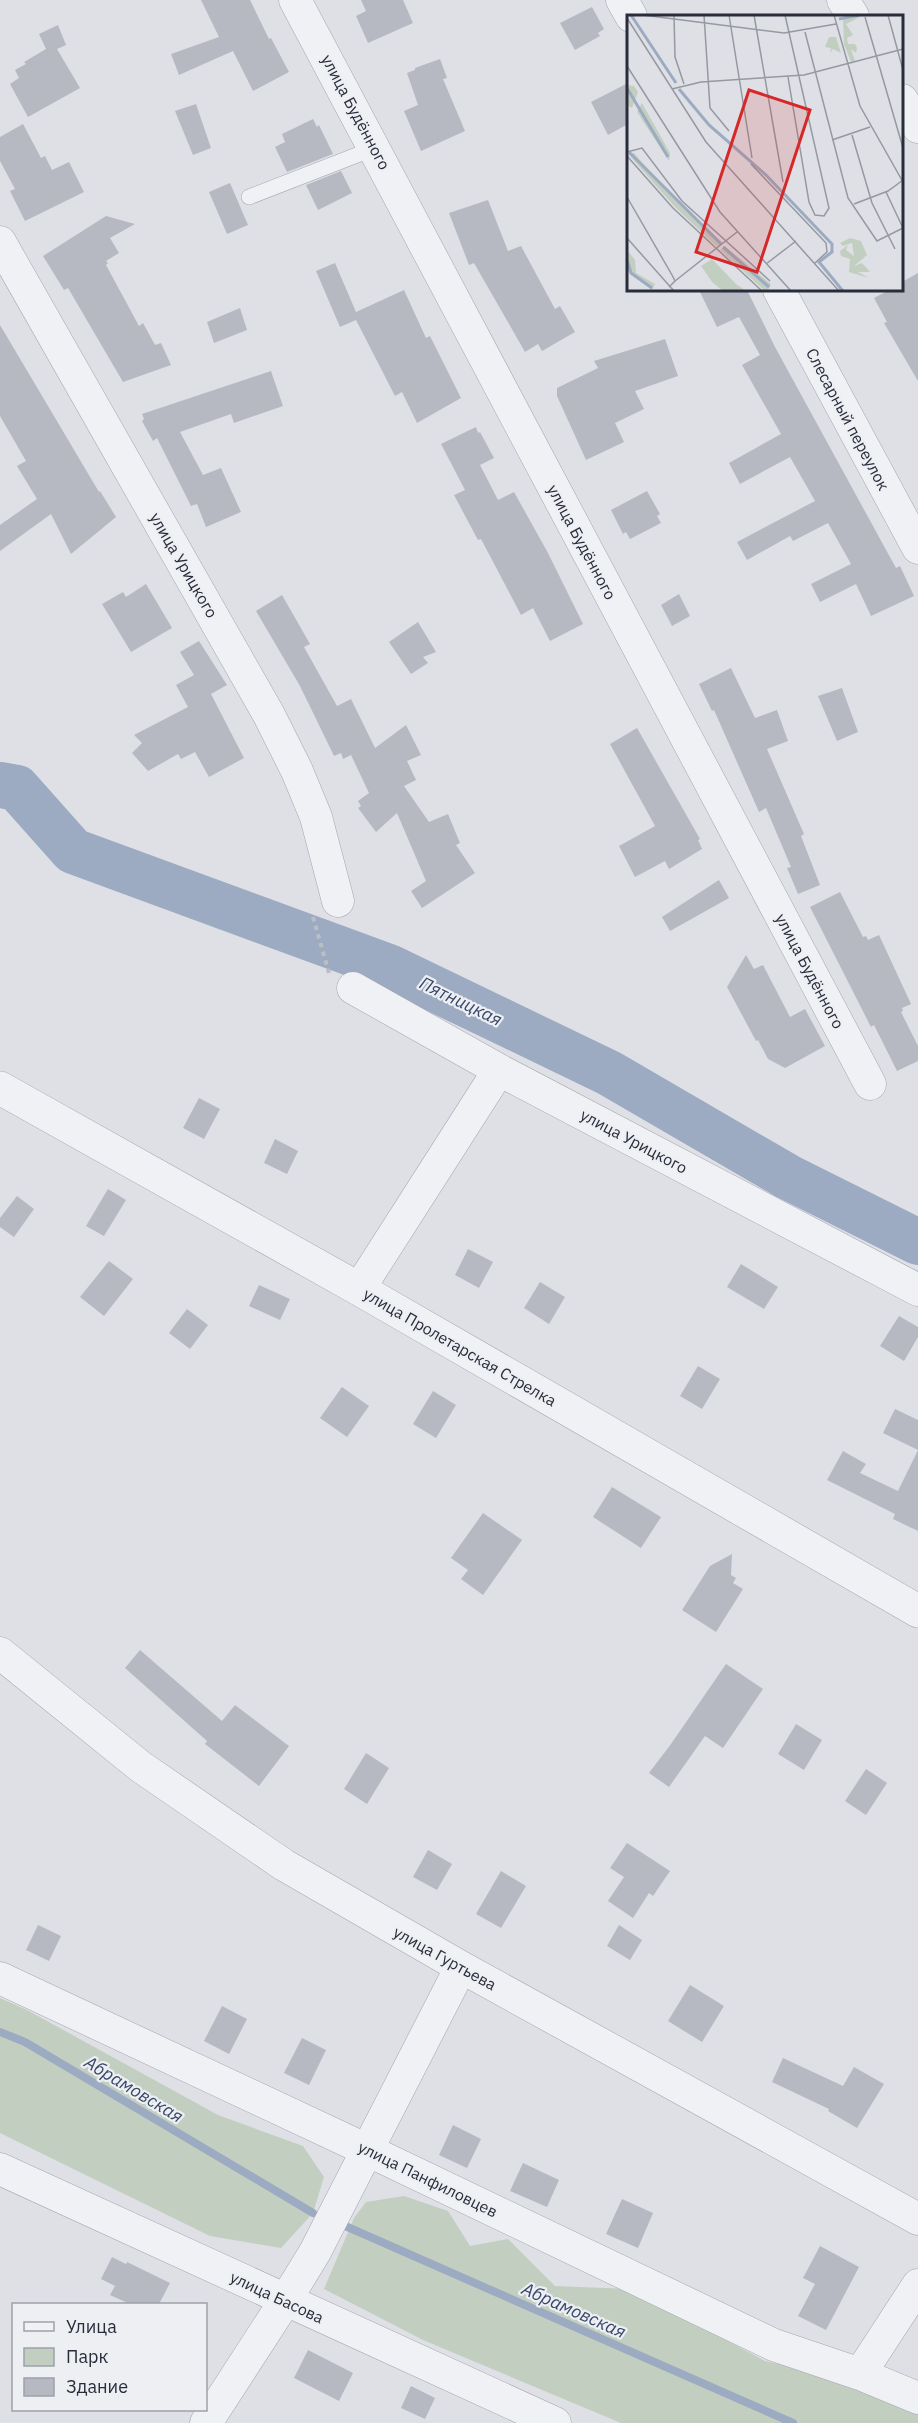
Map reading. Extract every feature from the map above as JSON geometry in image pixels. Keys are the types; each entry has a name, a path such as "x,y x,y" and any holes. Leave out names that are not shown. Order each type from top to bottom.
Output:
{"street":[{"name":"улица Будённого","path":"295,0 870,1084"},
{"path":"622,0 630,15"},
{"path":"843,0 852,15"},
{"path":"903,101 918,127"},
{"name":"улица Урицкого","path":"0,242 269,715 297,771 316,817 338,901"},
{"name":"Слесарный переулок","path":"780,291 918,548"},
{"name":"улица Урицкого","path":"353,988 499,1070 918,1290"},
{"path":"359,1289 499,1070"},
{"name":"улица Пролетарская Стрелка","path":"0,1088 359,1289 918,1611"},
{"name":"улица Гуртьева","path":"0,1653 141,1767 284,1865 461,1967 918,2219"},
{"path":"206,2423 315,2252 461,1967"},
{"name":"улица Панфиловцев","path":"0,1978 367,2150 774,2345 860,2374 918,2398"},
{"name":"улица Басова","path":"0,2169 555,2423"},
{"path":"860,2374 918,2285"}],"lane":[{"path":"249,197 375,148"}],"green space":[{"path":"0,1998 27,2010 218,2115 303,2146 324,2177 313,2213 281,2248 210,2236 0,2133"},
{"path":"404,2196 448,2211 470,2246 508,2239 555,2286 631,2289 765,2361 857,2382 918,2409 918,2423 621,2423 423,2340 324,2289 354,2218 366,2202"}],"building":[{"path":"201,0 250,0 269,39 271,38 289,72 253,91 233,51 179,75 171,54 219,37"},
{"path":"361,0 403,0 413,23 368,43 356,16 366,11"},
{"path":"592,7 604,29 598,33 600,36 575,50 560,23"},
{"path":"58,25 66,45 57,49 80,88 28,117 10,84 19,78 15,70 46,49 39,34"},
{"path":"440,59 447,78 443,79 465,131 421,151 404,111 418,105 407,73"},
{"path":"627,84 627,125 608,135 591,102"},
{"path":"196,104 211,148 193,155 175,111"},
{"path":"313,119 317,127 319,125 333,154 287,172 275,147 285,142 282,134"},
{"path":"23,124 41,158 45,156 52,170 69,162 84,192 25,221 10,191 15,189 0,161 0,137"},
{"path":"341,171 352,193 318,210 306,185"},
{"path":"230,183 248,225 227,234 209,192"},
{"path":"488,200 508,251 521,246 555,309 560,306 575,332 542,351 538,344 525,352 474,263 469,265 449,213"},
{"path":"106,216 135,224 110,238 119,253 106,261 108,263 106,265 139,326 143,323 155,345 161,343 171,365 123,382 68,288 64,290 43,256"},
{"path":"335,263 356,312 404,290 426,338 430,336 461,398 417,423 402,392 395,396 356,320 340,327 316,271"},
{"path":"918,273 918,381 884,323 887,322 874,298 887,291 903,291 903,281"},
{"path":"699,291 747,291 775,347 896,568 900,566 914,596 871,616 856,584 820,602 811,584 851,564 828,523 793,541 790,536 747,560 737,542 815,501 790,457 740,484 729,463 781,434 742,365 760,355 739,317 717,327"},
{"path":"240,308 247,330 214,343 207,322"},
{"path":"0,325 116,517 71,554 51,514 0,551 0,525 37,499 17,466 26,461 0,416"},
{"path":"665,339 678,376 635,391 644,409 615,423 624,442 586,460 557,396 557,388 598,368 594,361"},
{"path":"271,371 283,406 234,423 231,414 180,432 203,475 221,468 241,512 206,527 197,504 191,506 157,438 153,441 142,421 144,419 142,414"},
{"path":"476,427 494,458 480,465 498,500 514,492 548,553 583,624 550,641 533,608 521,615 481,539 478,540 454,495 465,490 441,444"},
{"path":"647,491 660,514 657,516 661,523 630,539 626,532 623,534 611,510"},
{"path":"146,584 172,628 131,652 102,604 123,592 126,597"},
{"path":"679,594 690,616 672,626 661,605"},
{"path":"282,595 310,644 304,647 337,706 351,699 375,748 406,725 421,755 407,761 416,780 404,786 429,822 448,814 460,843 456,845 475,873 422,908 411,891 426,881 397,813 376,832 358,808 361,806 358,801 369,793 351,755 343,759 341,753 334,756 300,686 256,611"},
{"path":"418,622 436,652 423,657 428,663 411,674 389,642"},
{"path":"199,641 227,685 211,694 244,758 209,777 195,752 181,759 178,754 148,771 132,753 142,743 134,735 188,707 176,685 194,675 180,652"},
{"path":"731,668 755,718 777,710 788,741 767,749 804,834 801,836 820,885 798,894 787,868 791,867 766,808 759,812 714,710 712,711 699,684"},
{"path":"842,688 858,732 837,741 818,696"},
{"path":"637,728 700,839 698,840 702,849 669,869 665,861 635,877 619,846 655,826 610,744"},
{"path":"719,880 729,898 670,931 662,917"},
{"path":"840,892 863,937 866,936 868,940 879,935 911,1004 902,1008 901,1012 918,1046 918,1061 897,1071 874,1025 871,1027 810,907"},
{"path":"746,955 754,969 763,965 790,1017 805,1009 825,1046 785,1068 768,1059 727,987"},
{"path":"199,1098 220,1109 204,1139 183,1128"},
{"path":"275,1139 298,1151 287,1174 264,1163"},
{"path":"108,1189 126,1200 104,1236 86,1226"},
{"path":"17,1196 34,1209 14,1237 0,1227 0,1218"},
{"path":"468,1249 493,1262 479,1288 455,1275"},
{"path":"109,1261 133,1279 104,1316 80,1297"},
{"path":"741,1264 778,1287 764,1309 727,1287"},
{"path":"540,1282 565,1297 549,1324 524,1308"},
{"path":"259,1285 290,1299 280,1320 249,1306"},
{"path":"187,1309 208,1325 190,1349 169,1333"},
{"path":"899,1316 918,1327 918,1337 904,1361 880,1346"},
{"path":"698,1366 720,1379 702,1409 680,1396"},
{"path":"342,1387 369,1406 347,1437 320,1418"},
{"path":"433,1391 456,1405 436,1438 413,1424"},
{"path":"895,1409 918,1420 918,1450 883,1433"},
{"path":"918,1450 918,1531 893,1519 895,1514 827,1480 843,1451 866,1464 860,1473 898,1491"},
{"path":"612,1487 661,1517 641,1548 593,1517"},
{"path":"483,1513 522,1540 483,1595 461,1579 468,1570 451,1558"},
{"path":"732,1554 731,1575 736,1578 733,1583 743,1589 716,1632 682,1610 710,1566"},
{"path":"140,1650 222,1721 235,1705 289,1746 259,1786 205,1744 207,1741 125,1668"},
{"path":"726,1664 763,1689 723,1748 705,1736 669,1787 649,1773"},
{"path":"796,1724 822,1740 804,1770 778,1754"},
{"path":"366,1753 389,1768 367,1804 344,1789"},
{"path":"866,1769 887,1783 866,1815 845,1801"},
{"path":"627,1843 670,1871 653,1896 649,1893 633,1918 608,1901 624,1877 610,1868"},
{"path":"428,1850 452,1864 437,1890 413,1877"},
{"path":"501,1871 526,1886 501,1928 476,1914"},
{"path":"38,1925 61,1936 49,1961 26,1950"},
{"path":"619,1925 642,1940 630,1960 607,1946"},
{"path":"690,1985 724,2006 702,2042 668,2021"},
{"path":"222,2006 247,2019 229,2054 204,2041"},
{"path":"302,2038 326,2050 309,2085 284,2073"},
{"path":"783,2058 843,2086 854,2067 884,2084 857,2128 828,2111 829,2109 772,2082"},
{"path":"453,2125 481,2139 467,2168 439,2155"},
{"path":"523,2163 559,2180 547,2207 510,2191"},
{"path":"622,2199 653,2213 638,2248 606,2234"},
{"path":"820,2246 859,2267 826,2330 798,2316 815,2284 803,2278"},
{"path":"112,2257 170,2283 160,2303 128,2303 110,2295 115,2286 101,2279"},
{"path":"308,2350 353,2373 339,2401 294,2378"},
{"path":"411,2386 435,2398 425,2419 401,2408"}],"waterway":[{"name":"Пятницкая","path":"0,785 17,788 73,851 389,967 609,1073 788,1177 918,1242"},
{"name":"Абрамовская","path":"0,2032 25,2042 313,2213"},
{"name":"Абрамовская","path":"343,2225 793,2423"}]}
